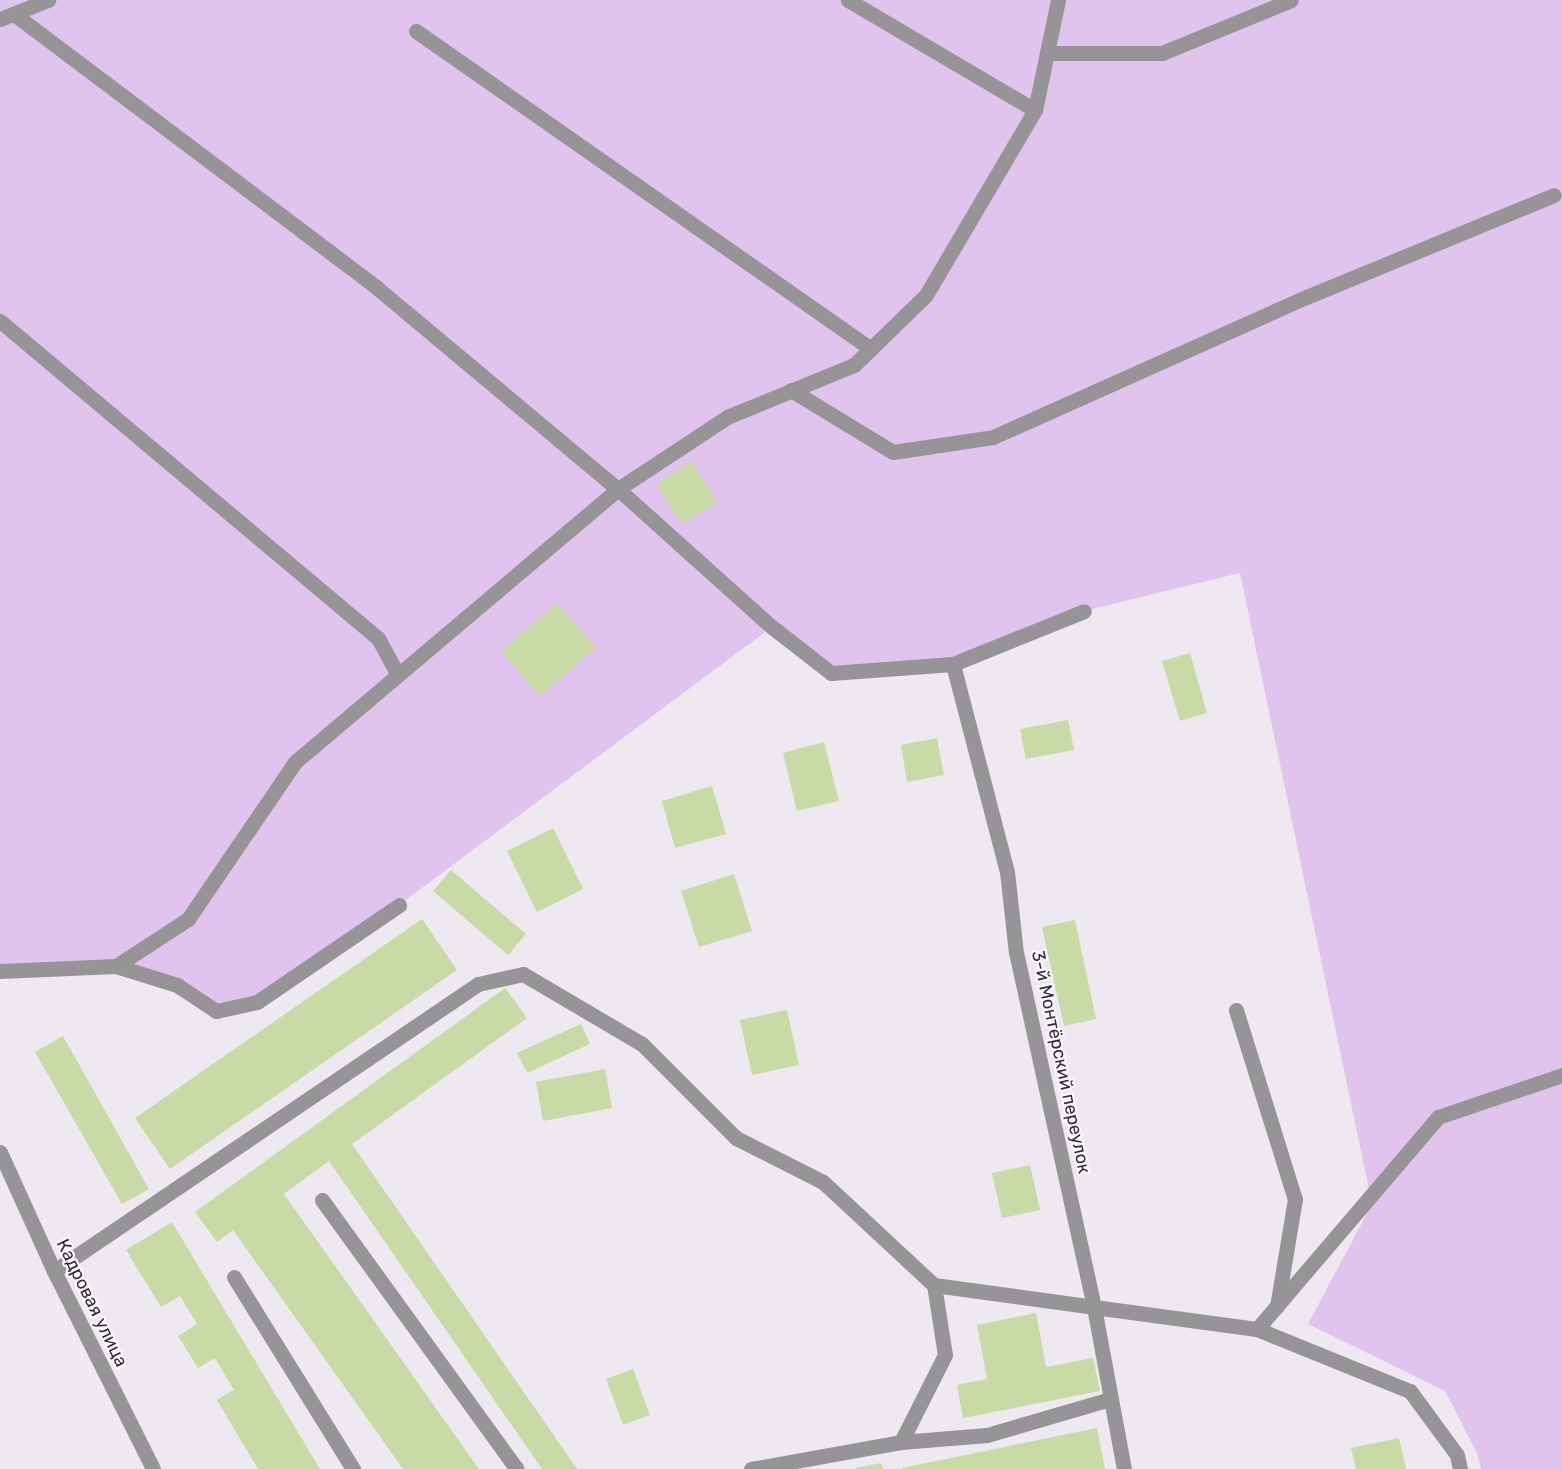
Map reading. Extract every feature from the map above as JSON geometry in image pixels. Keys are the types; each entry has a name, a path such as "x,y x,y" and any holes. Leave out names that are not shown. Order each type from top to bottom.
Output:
{"street":[{"path":"7,17 48,0"},
{"path":"848,0 1035,111"},
{"path":"116,966 188,919 295,762 618,489 727,417 854,365 926,295 1035,111 1049,53 1058,0"},
{"path":"1049,53 1162,53 1291,0"},
{"path":"7,17 376,287 618,489 772,627 831,673 953,664 1084,611"},
{"path":"416,31 871,349"},
{"path":"791,390 893,452 993,437 1304,298 1554,195"},
{"path":"0,321 378,638 398,675"},
{"name":"3-й Монтёрский переулок","path":"953,664 1007,872 1016,953 1094,1307 1124,1469"},
{"path":"0,971 116,966 177,985 216,1011 257,1002 399,905"},
{"path":"54,1271 478,984 523,974 642,1044 736,1138 823,1182 934,1285 1257,1329 1410,1391 1457,1455 1460,1469"},
{"path":"1236,1010 1296,1199 1277,1306"},
{"path":"1257,1329 1438,1117 1562,1075"},
{"name":"Кадровая улица","path":"0,1152 54,1271 153,1469"},
{"path":"322,1200 517,1469"},
{"path":"234,1277 353,1469"},
{"path":"901,1442 945,1355 934,1285"},
{"path":"751,1469 827,1462 901,1442 987,1435 1110,1399"}],"shaded area":[{"path":"0,0 1562,0 1562,1469 1481,1469 1477,1453 1445,1391 1308,1324 1372,1204 1240,573 1084,611 953,664 831,673 772,627 399,905 257,1002 216,1011 116,966 0,971"}],"building":[{"path":"691,461 717,502 682,524 656,484"},
{"path":"557,603 596,647 540,696 501,651"},
{"path":"1190,653 1207,713 1180,721 1162,661"},
{"path":"1068,720 1074,750 1026,759 1020,729"},
{"path":"937,738 944,775 907,782 901,745"},
{"path":"824,742 839,801 797,811 783,753"},
{"path":"712,786 726,834 675,848 662,801"},
{"path":"553,828 583,889 537,912 507,851"},
{"path":"451,870 526,934 508,955 433,891"},
{"path":"734,874 752,931 699,947 681,891"},
{"path":"422,919 457,970 170,1169 135,1118"},
{"path":"1075,920 1096,1019 1064,1026 1042,927"},
{"path":"505,988 527,1018 352,1144 577,1469 542,1469 329,1161 284,1194 479,1469 403,1469 233,1230 217,1242 195,1212"},
{"path":"787,1010 799,1065 752,1075 740,1020"},
{"path":"581,1024 590,1044 527,1073 517,1053"},
{"path":"63,1036 149,1189 122,1204 35,1052"},
{"path":"605,1069 612,1108 543,1121 536,1082"},
{"path":"1030,1165 1040,1210 1002,1218 992,1173"},
{"path":"172,1222 320,1469 258,1469 217,1400 234,1390 215,1358 198,1368 178,1336 197,1324 180,1296 161,1307 126,1250"},
{"path":"1036,1313 1046,1367 1093,1358 1100,1391 963,1418 957,1385 987,1379 977,1325"},
{"path":"633,1369 650,1415 623,1425 606,1379"},
{"path":"1097,1428 1105,1469 902,1469 902,1468"},
{"path":"1399,1438 1406,1469 1356,1469 1351,1448"},
{"path":"881,1463 883,1469 856,1469 856,1468"}]}
